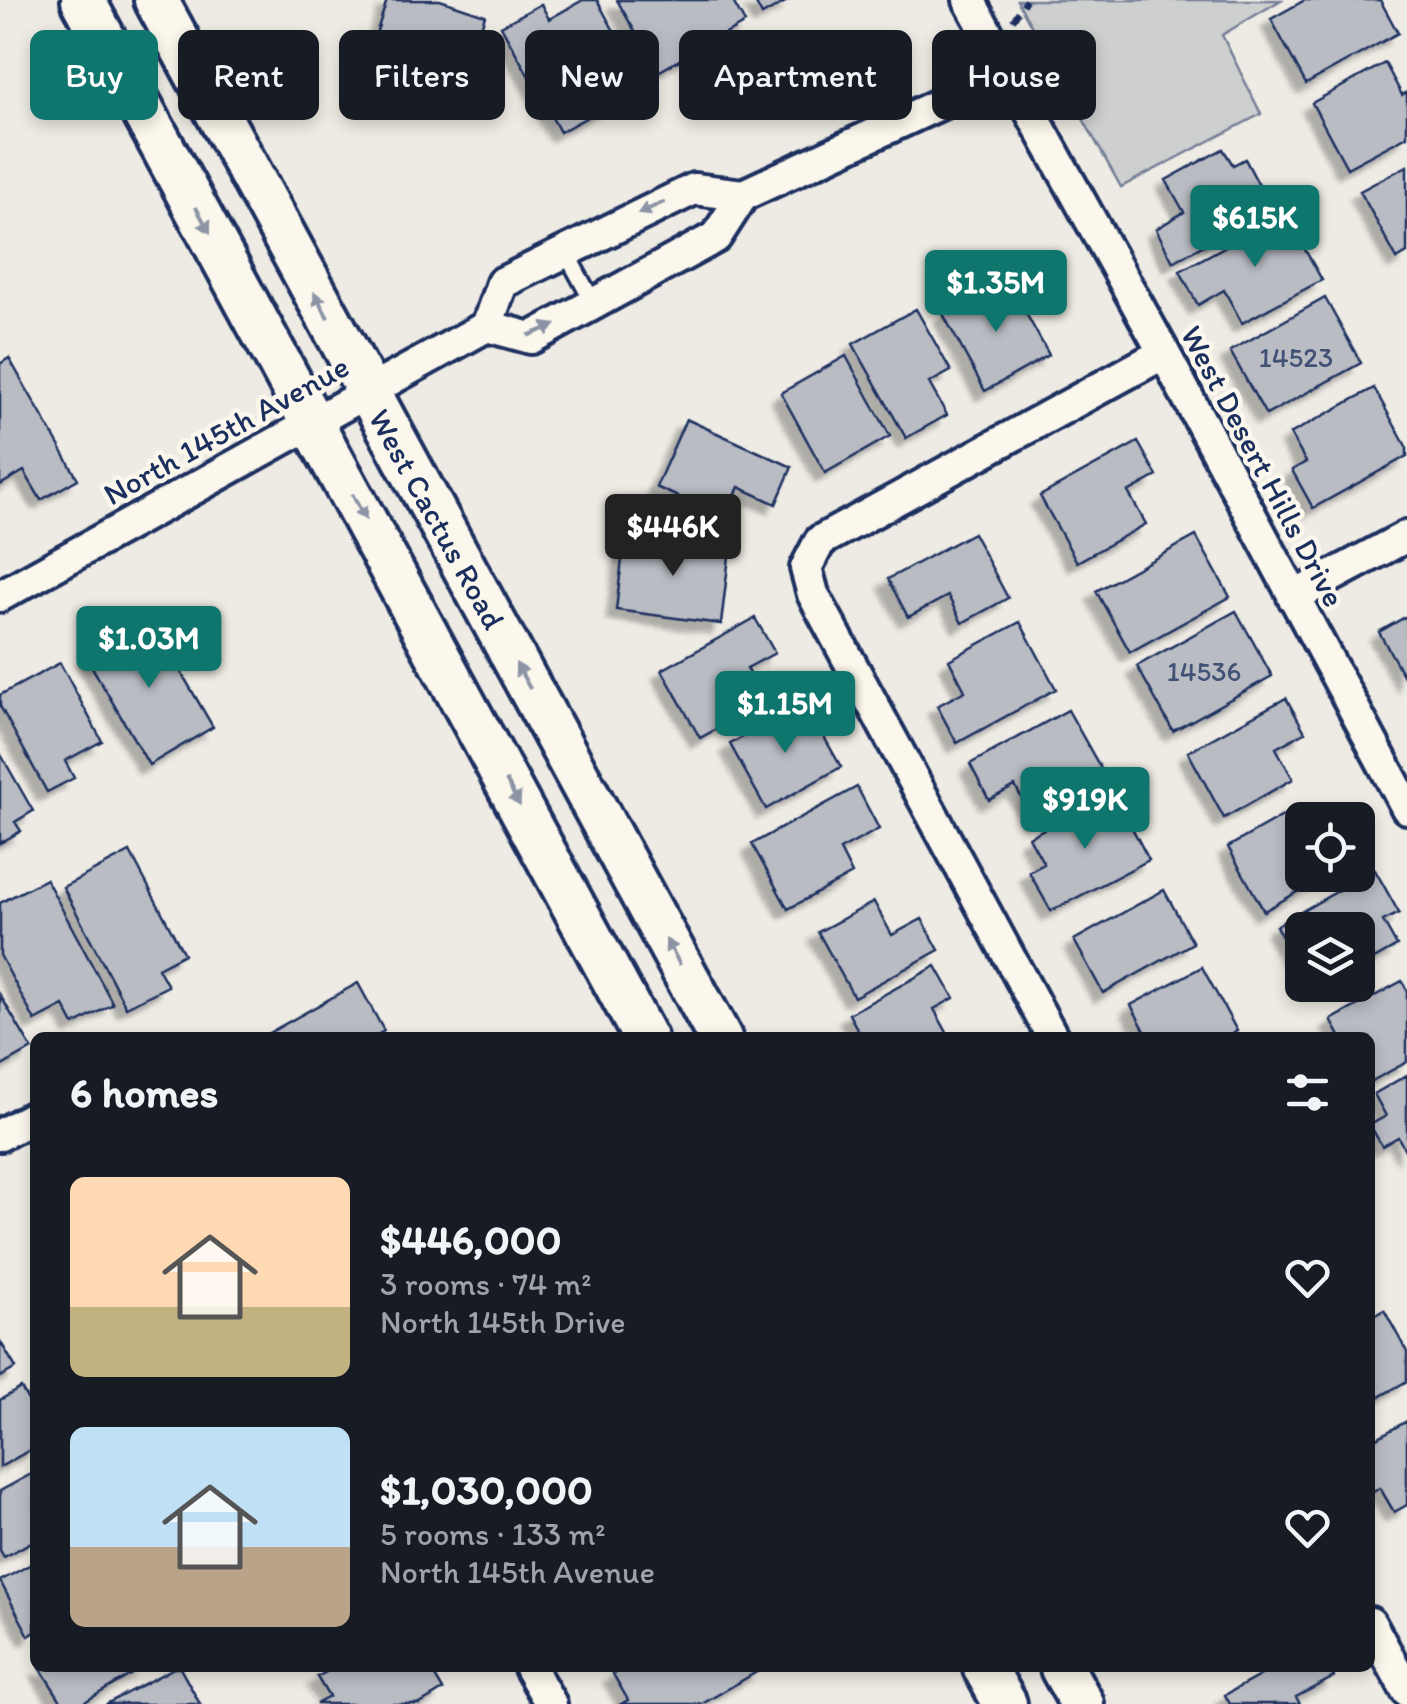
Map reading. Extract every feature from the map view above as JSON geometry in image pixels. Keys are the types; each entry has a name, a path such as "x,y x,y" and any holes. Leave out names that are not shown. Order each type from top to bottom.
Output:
{"main road":[{"name":"West Cactus Road","path":"83,0 642,1032"},
{"name":"West Cactus Road","path":"156,0 717,1032"},
{"path":"987,1672 1005,1704"},
{"path":"1064,1672 1082,1704"}],"street":[{"name":"West Desert Hills Drive","path":"969,0 986,30"},
{"path":"743,195 716,237 531,338 487,326 502,284 566,251 694,189 743,195 932,108"},
{"name":"West Desert Hills Drive","path":"1035,120 1407,808"},
{"name":"North 145th Avenue","path":"0,596 487,326"},
{"path":"1050,1032 813,594 806,568 820,540 1164,353"},
{"path":"1293,598 1407,536"},
{"path":"0,1135 30,1119"},
{"path":"1375,1632 1407,1692"},
{"path":"532,1672 551,1704"}],"lane":[{"path":"566,251 594,304"}],"path":[{"path":"1011,22 1026,0"}],"shaded area":[{"path":"1017,0 1281,0 1222,35 1261,114 1121,187 1084,120 1096,120 1096,30 1034,30"}],"building":[{"path":"387,0 440,0 485,15 480,30 377,30"},
{"path":"583,0 597,0 613,30 525,30 525,69 501,26 541,4 549,19"},
{"path":"617,0 732,0 745,23 733,30 679,30 679,60 659,71 659,30 634,30"},
{"path":"754,0 789,0 762,15"},
{"path":"1305,0 1380,0 1398,33 1306,84 1271,19"},
{"path":"1385,63 1402,95 1407,92 1407,136 1347,168 1312,103"},
{"path":"553,120 582,120 560,132"},
{"path":"1223,149 1233,165 1245,159 1271,208 1173,262 1156,229 1184,212 1166,180"},
{"path":"1407,166 1407,253 1397,259 1360,191"},
{"path":"1285,214 1322,280 1242,323 1224,290 1198,305 1180,271"},
{"path":"1007,279 1049,355 985,391 943,314"},
{"path":"1325,298 1361,363 1266,415 1230,351"},
{"path":"916,309 951,371 929,383 947,415 906,438 853,344"},
{"path":"846,356 890,436 825,473 781,393"},
{"path":"9,358 78,479 41,500 24,471 0,485 0,364"},
{"path":"1374,388 1407,448 1407,456 1313,508 1292,470 1306,462 1290,434"},
{"path":"686,419 792,467 776,504 739,487 725,518 656,487"},
{"path":"1138,442 1157,476 1128,492 1146,524 1077,562 1040,496"},
{"path":"973,533 1008,598 962,623 948,596 908,617 888,579"},
{"path":"625,534 730,548 721,624 616,610"},
{"path":"1196,536 1230,597 1130,652 1096,591"},
{"path":"1236,611 1272,676 1173,731 1137,666"},
{"path":"1407,616 1407,682 1379,632"},
{"path":"149,617 213,727 149,765 85,655"},
{"path":"755,618 775,653 747,668 765,702 700,738 662,670"},
{"path":"1020,622 1056,689 957,743 937,706 965,691 949,660"},
{"path":"60,663 102,741 65,761 74,778 47,792 0,706 0,695"},
{"path":"1286,698 1305,732 1276,748 1293,779 1224,818 1188,752"},
{"path":"805,703 841,767 766,809 730,744"},
{"path":"1068,710 1105,776 1032,817 1015,786 989,800 970,764"},
{"path":"0,753 33,811 15,822 21,831 0,843"},
{"path":"857,787 879,829 840,850 852,874 788,909 752,844"},
{"path":"1113,792 1149,860 1051,911 1029,872 1044,864 1029,837"},
{"path":"1285,815 1285,892 1297,892 1264,911 1228,847"},
{"path":"130,852 184,954 158,968 168,986 126,1007 63,887"},
{"path":"1375,870 1399,913 1383,921 1397,946 1375,958 1375,912 1301,912 1336,892 1375,892"},
{"path":"46,879 113,1004 74,1025 64,1006 35,1021 0,955 0,903"},
{"path":"1164,890 1193,943 1103,993 1074,940"},
{"path":"874,902 892,935 922,919 939,950 854,997 818,932"},
{"path":"1285,921 1285,943 1276,926"},
{"path":"936,966 954,998 934,1009 947,1032 859,1032 849,1014"},
{"path":"1202,967 1237,1031 1145,1032 1131,1005"},
{"path":"1402,981 1407,990 1407,1062 1375,1079 1375,1032 1338,1032 1331,1020 1364,1002 1375,1002 1375,996"},
{"path":"358,983 384,1031 382,1032 271,1032"},
{"path":"0,995 30,1050 0,1067"},
{"path":"1407,1075 1407,1154 1398,1137 1382,1146 1375,1134 1375,1122 1386,1116 1375,1093"},
{"path":"1384,1310 1407,1352 1407,1381 1375,1399 1375,1315"},
{"path":"0,1341 16,1368 0,1377"},
{"path":"21,1388 30,1404 30,1450 0,1467 0,1400"},
{"path":"1407,1421 1407,1505 1394,1512 1380,1488 1375,1491 1375,1439"},
{"path":"30,1475 30,1543 4,1557 0,1550 0,1491"},
{"path":"30,1565 29,1636 0,1581"},
{"path":"43,1672 135,1672 81,1704 63,1704"},
{"path":"166,1672 182,1672 200,1704 106,1704"},
{"path":"326,1672 432,1672 443,1690 420,1704 316,1704 329,1697 317,1677"},
{"path":"757,1672 702,1704 621,1704 628,1700 613,1674"},
{"path":"1267,1672 1331,1672 1334,1677 1296,1697 1300,1704 1230,1704 1225,1695"}]}
